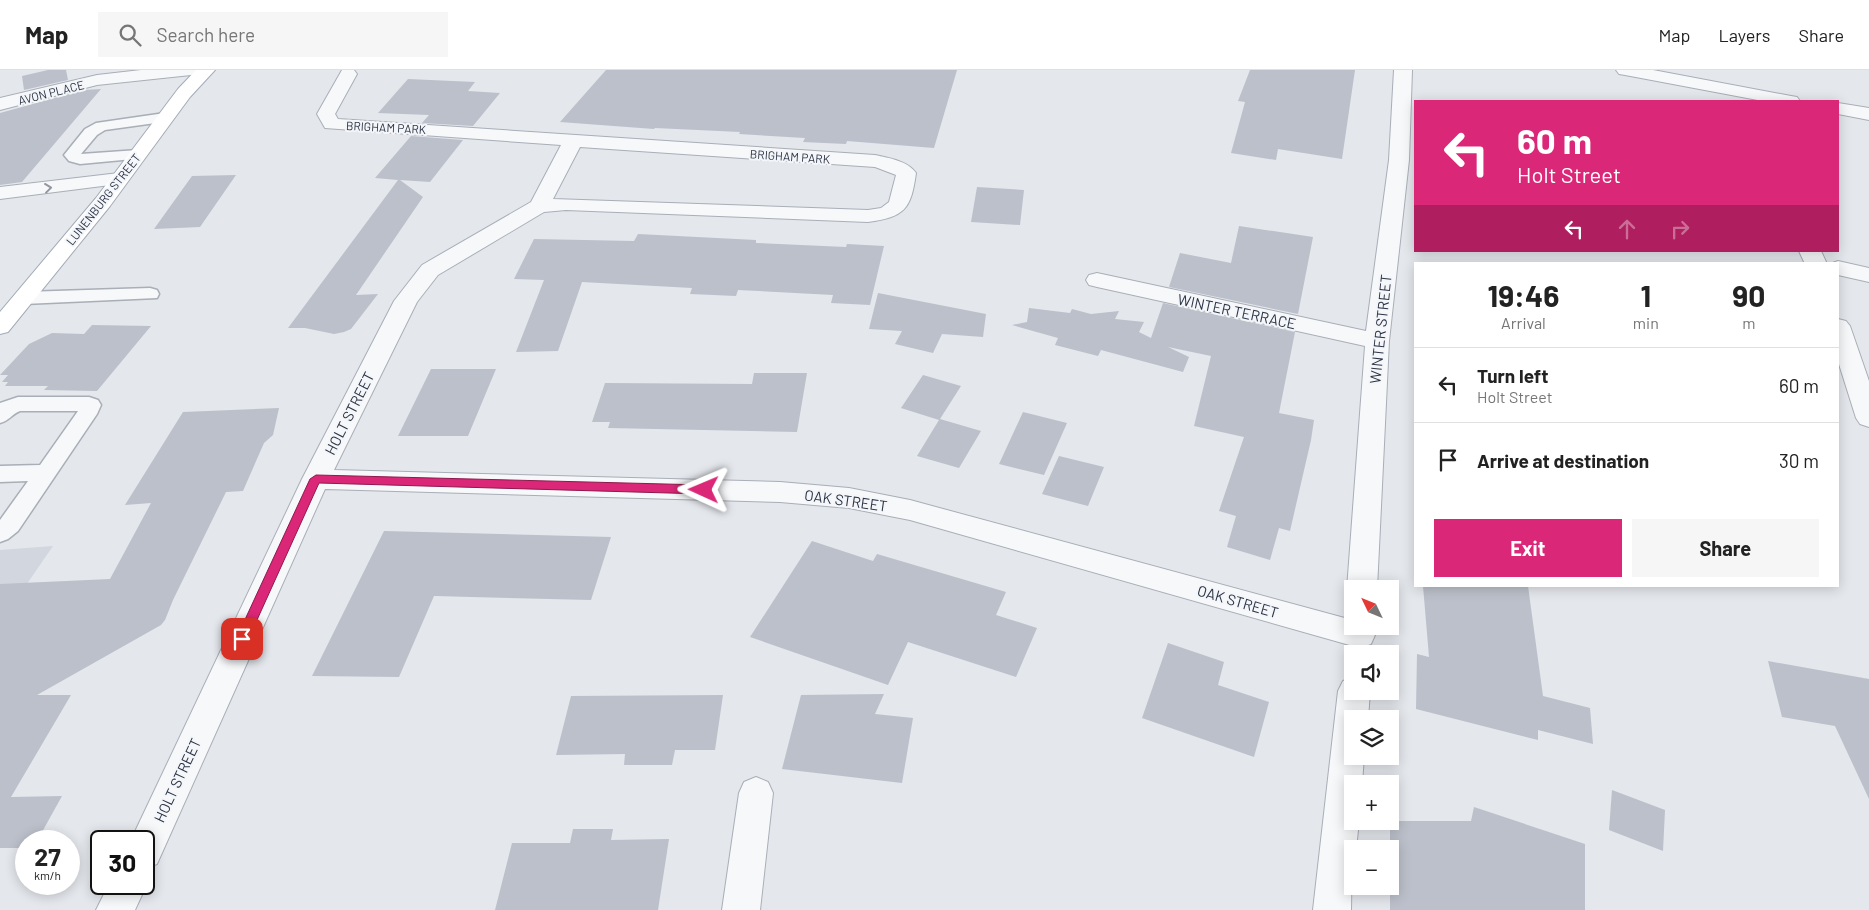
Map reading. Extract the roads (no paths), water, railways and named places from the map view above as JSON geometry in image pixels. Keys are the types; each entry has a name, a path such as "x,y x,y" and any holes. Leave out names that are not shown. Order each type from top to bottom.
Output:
{"main road":[{"name":"LUNENBURG STREET","path":"0,327 103,202 184,93 206,70"}],"street":[{"name":"AVON PLACE","path":"0,104 97,80 191,70"},
{"name":"WINTER STREET","path":"1362,580 1377,341 1399,160 1403,70"},
{"path":"1625,70 1743,97 1779,100"},
{"name":"BRIGHAM PARK","path":"348,74 326,114 332,124 414,128 573,141 875,161 889,164 906,173 902,202 894,210 868,216 566,204 539,206"},
{"path":"1839,109 1869,114"},
{"path":"539,206 573,141"},
{"path":"0,193 119,179"},
{"name":"HOLT STREET","path":"154,830 316,479 406,300 430,270 539,206"},
{"path":"1839,268 1869,275"},
{"name":"WINTER TERRACE","path":"1097,280 1377,341"},
{"path":"1839,329 1869,418"},
{"name":"OAK STREET","path":"316,479 780,492 849,498 910,510 1359,638"},
{"path":"1332,910 1353,700"},
{"path":"741,910 756,793"},
{"path":"115,910 123,895"}],"lane":[{"path":"138,155 80,159 72,155 91,132 101,126 165,118"},
{"path":"24,298 150,294"},
{"path":"0,416 6,408 18,404 90,404 90,409 10,525 0,533"},
{"path":"0,474 46,473"}]}
